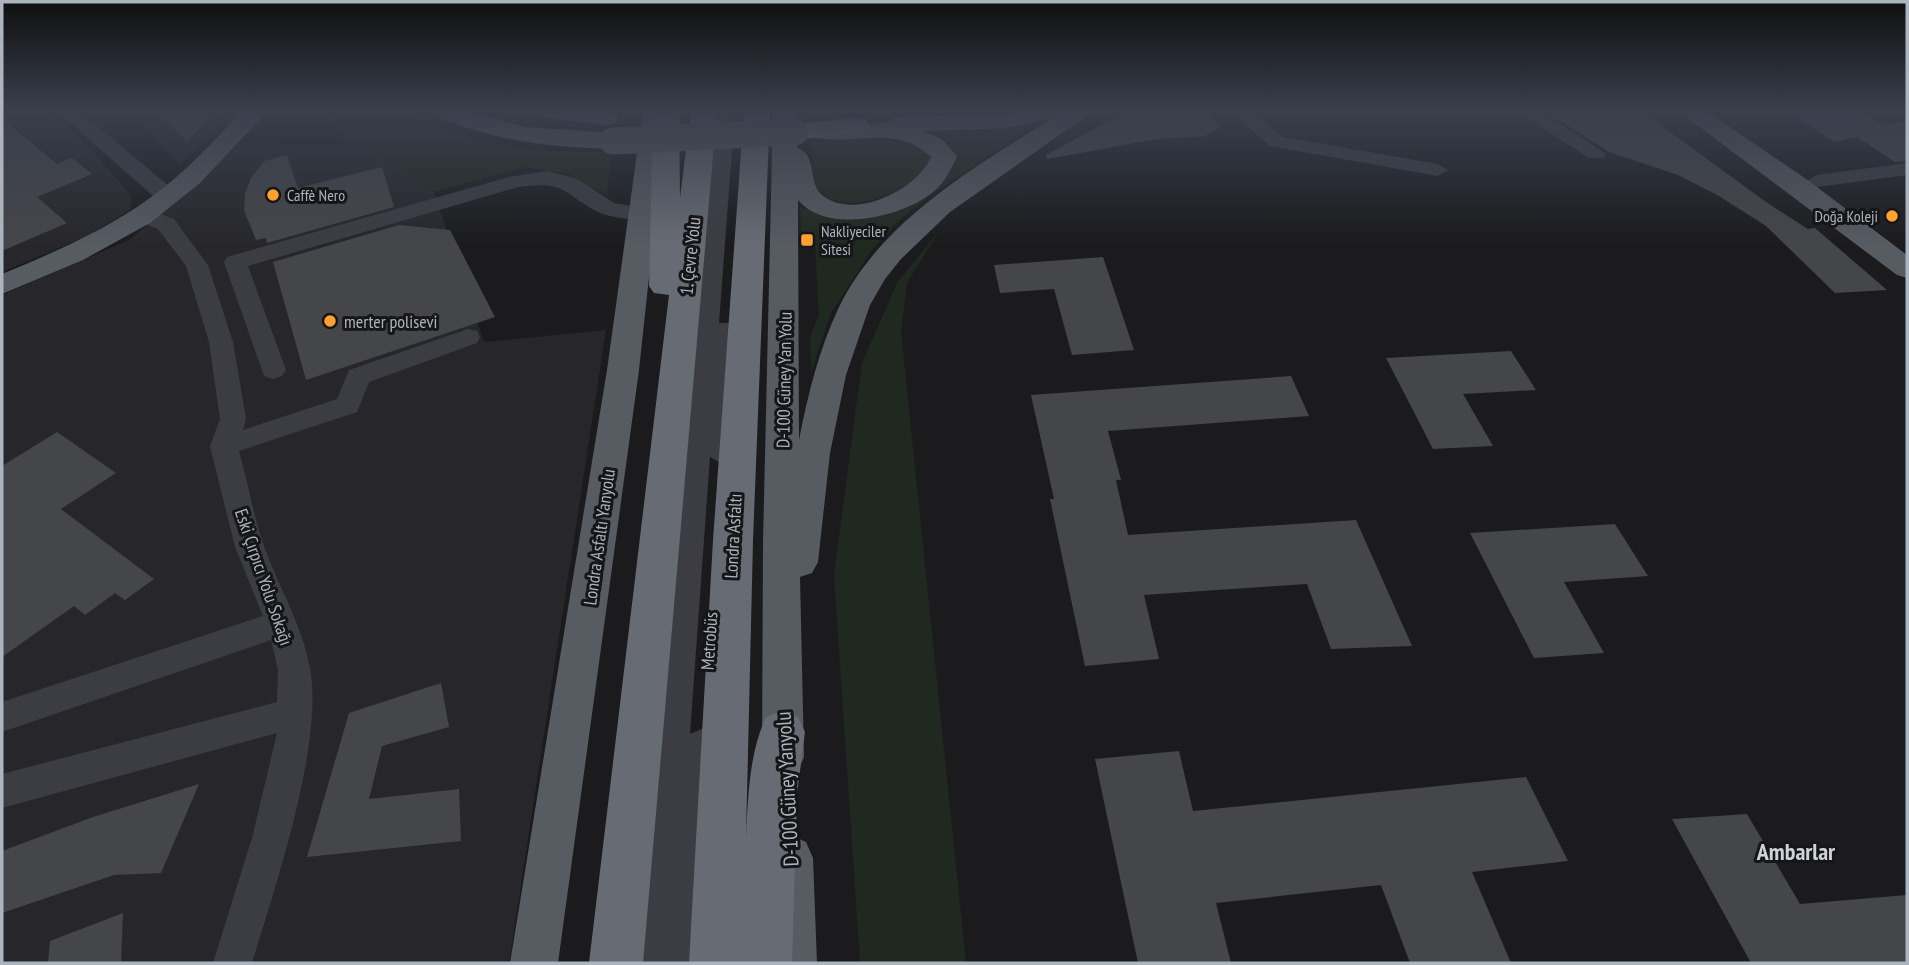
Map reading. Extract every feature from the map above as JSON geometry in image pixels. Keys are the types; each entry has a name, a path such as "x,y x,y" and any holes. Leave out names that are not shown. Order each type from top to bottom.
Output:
{"highway":[{"path":"616,963 674,402 664,353 666,155"},
{"name":"1. Çevre Yolu","path":"674,402 699,155"},
{"name":"Londra Asfaltı","path":"716,963 733,540 781,155"},
{"path":"765,963 773,794 782,732"}],"main road":[{"path":"2,285 79,251 143,215 175,192 212,155"},
{"name":"Londra Asfaltı Yanyolu","path":"534,963 610,463 649,155"},
{"name":"D-100 Güney Yan Yolu","path":"783,615 781,542 785,155"},
{"path":"795,155 806,194 825,208 864,212 890,205 915,191 943,165 943,155"},
{"path":"783,615 796,590 814,462 835,356 846,324 871,277 906,234 1018,155"},
{"path":"1753,155 1800,187 1907,269"},
{"path":"1779,155 1907,247"},
{"name":"D-100 Güney Yanyolu","path":"783,615 782,732 794,911 793,963"}],"street":[{"path":"126,155 175,192"},
{"path":"138,155 175,192"},
{"path":"654,963 721,155"},
{"name":"Metrobüs","path":"690,963 738,155"},
{"path":"1352,155 1438,170"},
{"path":"1817,181 1907,169"},
{"path":"273,370 235,262 516,181 547,177 571,183 607,208 641,214"},
{"name":"Eski Çırpıcı Yolu Sokağı","path":"143,215 166,224 197,265 221,342 233,419 224,446 250,547 282,623 294,670 294,731 270,838 233,963"},
{"path":"224,446 348,405 358,376 468,337"},
{"path":"2,718 282,623"},
{"path":"2,791 294,713"}],"shaded area":[{"path":"2,155 96,155 132,196 131,209 90,235 2,272"},
{"path":"172,155 190,155 181,164"},
{"path":"227,155 382,155 434,192 484,342 606,330 509,963 2,963 2,295 129,240"},
{"path":"382,155 611,155 607,196 570,174 523,167 434,192"},
{"path":"812,155 933,156 926,169 895,192 856,203 838,201 823,194 814,180"},
{"path":"990,155 898,221 872,250 831,313 811,372 810,337 819,315 815,247 801,232 800,207 829,217 850,218 936,182 954,164 953,157"},
{"path":"939,231 907,283 901,332 966,963 860,963 834,575 862,363 897,283"}],"building":[{"path":"2,155 46,155 57,164 72,158 92,174 37,197 67,223 2,251"},
{"path":"287,155 298,188 382,167 394,207 267,243 266,238 256,240 244,210 245,194 251,178 264,161"},
{"path":"1046,155 1069,155 1047,159"},
{"path":"1618,155 1701,155 1808,229 1815,228 1887,290 1835,293 1766,226 1719,196 1678,175"},
{"path":"1884,155 1907,155 1907,161 1895,162"},
{"path":"399,225 450,230 495,317 306,380 273,262"},
{"path":"1103,257 1134,350 1072,355 1054,289 1000,293 994,265"},
{"path":"1511,351 1536,390 1463,394 1493,446 1433,449 1386,358"},
{"path":"1291,376 1309,416 1108,431 1121,480 1116,480 1128,535 1356,520 1412,646 1331,649 1307,584 1144,595 1159,659 1085,666 1050,499 1054,499 1031,395"},
{"path":"57,432 116,473 61,509 154,579 125,600 115,593 85,615 74,606 2,657 2,466"},
{"path":"1615,524 1648,576 1564,582 1604,653 1534,658 1470,533"},
{"path":"441,683 449,727 382,746 369,799 459,789 461,841 307,857 349,713"},
{"path":"1179,751 1193,811 1526,777 1568,861 1472,872 1511,963 1410,963 1381,885 1216,903 1231,963 1138,963 1095,759"},
{"path":"199,784 161,873 114,875 2,913 2,851 93,817"},
{"path":"1747,814 1800,904 1907,895 1907,963 1751,963 1672,819"},
{"path":"123,913 121,963 48,963 50,941"}],"place":[{"name":"Caffè Nero","path":"273,195"},
{"name":"Doğa Koleji","path":"1892,216"},
{"name":"Nakliyeciler Sitesi","path":"807,240"},
{"name":"merter polisevi","path":"330,321"}],"district":[{"name":"Ambarlar","path":"1796,851"}]}
